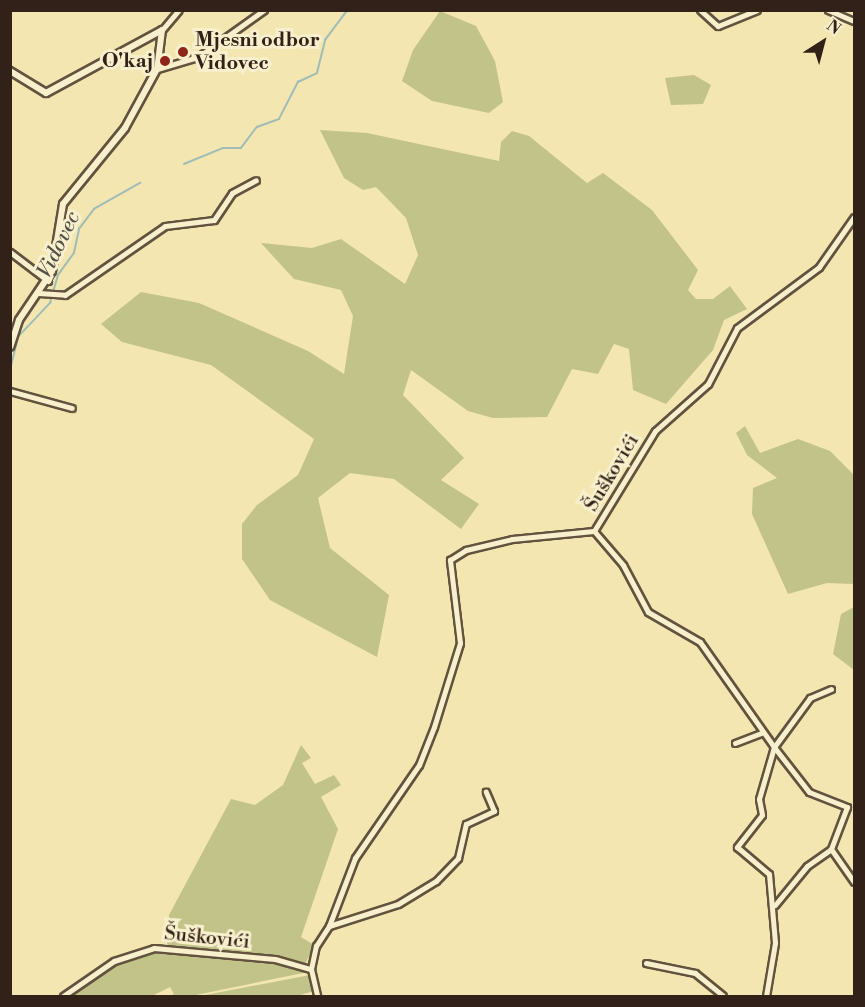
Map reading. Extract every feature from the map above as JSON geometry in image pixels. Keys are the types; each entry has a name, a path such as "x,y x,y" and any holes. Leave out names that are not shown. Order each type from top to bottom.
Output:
{"street":[{"path":"10,70 46,93 162,30 179,10"},
{"path":"157,69 198,57 264,10"},
{"path":"700,10 718,26 757,10"},
{"path":"828,10 855,21"},
{"path":"10,347 19,320 48,281 60,216 69,193 115,145 157,69 162,30"},
{"path":"39,293 51,297 72,290 165,226 214,220 232,193 256,180"},
{"name":"Šuškovići","path":"63,996 114,960 154,948 275,959 311,969 316,946 329,926 355,858 419,765 434,727 460,643 449,584 450,560 466,550 539,533 569,537 594,531 655,431 708,384 736,328 819,267 855,217"},
{"path":"10,252 48,281"},
{"path":"10,391 72,408"},
{"path":"594,531 623,565 648,612 700,642 738,689 761,733 809,792 847,807 855,806"},
{"path":"766,996 775,905 767,869 737,847 762,815 759,799 774,747 810,699 831,688"},
{"path":"735,743 761,733"},
{"path":"329,926 398,904 436,881 458,858 466,824 494,811 486,792"},
{"path":"775,905 807,866 831,849 847,807"},
{"path":"831,849 855,882"},
{"path":"646,963 695,973 723,996"},
{"path":"311,969 317,996"}],"green space":[{"path":"440,11 476,26 495,61 503,102 489,113 432,101 402,81 413,50"},
{"path":"694,75 711,85 703,104 671,105 665,78"},
{"path":"320,130 367,133 499,161 501,142 512,131 529,136 587,183 603,173 652,210 698,270 688,290 696,299 713,299 730,286 747,309 724,320 713,350 666,404 633,390 629,349 614,344 598,374 572,369 547,417 493,418 468,411 411,370 403,395 464,458 441,480 479,504 461,529 394,479 350,473 318,498 330,548 389,595 377,657 270,600 242,559 242,524 257,505 298,475 314,439 211,365 122,342 101,324 141,292 199,303 308,351 344,374 353,316 341,290 294,279 261,243 312,248 341,239 405,284 418,255 406,218 376,187 363,190 344,178"},
{"path":"745,426 760,453 798,439 830,451 854,475 854,584 827,583 788,594 752,514 753,488 777,478 747,455 736,433"},
{"path":"854,607 854,670 833,654 841,614"},
{"path":"301,745 311,758 302,763 315,784 334,775 341,785 321,797 338,829 301,937 314,945 304,967 308,972 191,996 168,996 174,994 170,987 152,996 71,996 116,962 167,949 169,915 231,799 255,805 283,785"},
{"path":"310,975 314,991 297,996 200,996"}],"waterway":[{"name":"Vidovec","path":"184,164 223,148 241,148 257,127 279,119 298,82 317,73 325,40 348,10"},
{"name":"Vidovec","path":"10,370 18,337 50,303 58,275 74,253 79,229 94,209 140,183"}],"place":[{"name":"Mjesni odbor Vidovec","path":"183,52"},
{"name":"O'kaj","path":"165,61"}]}
